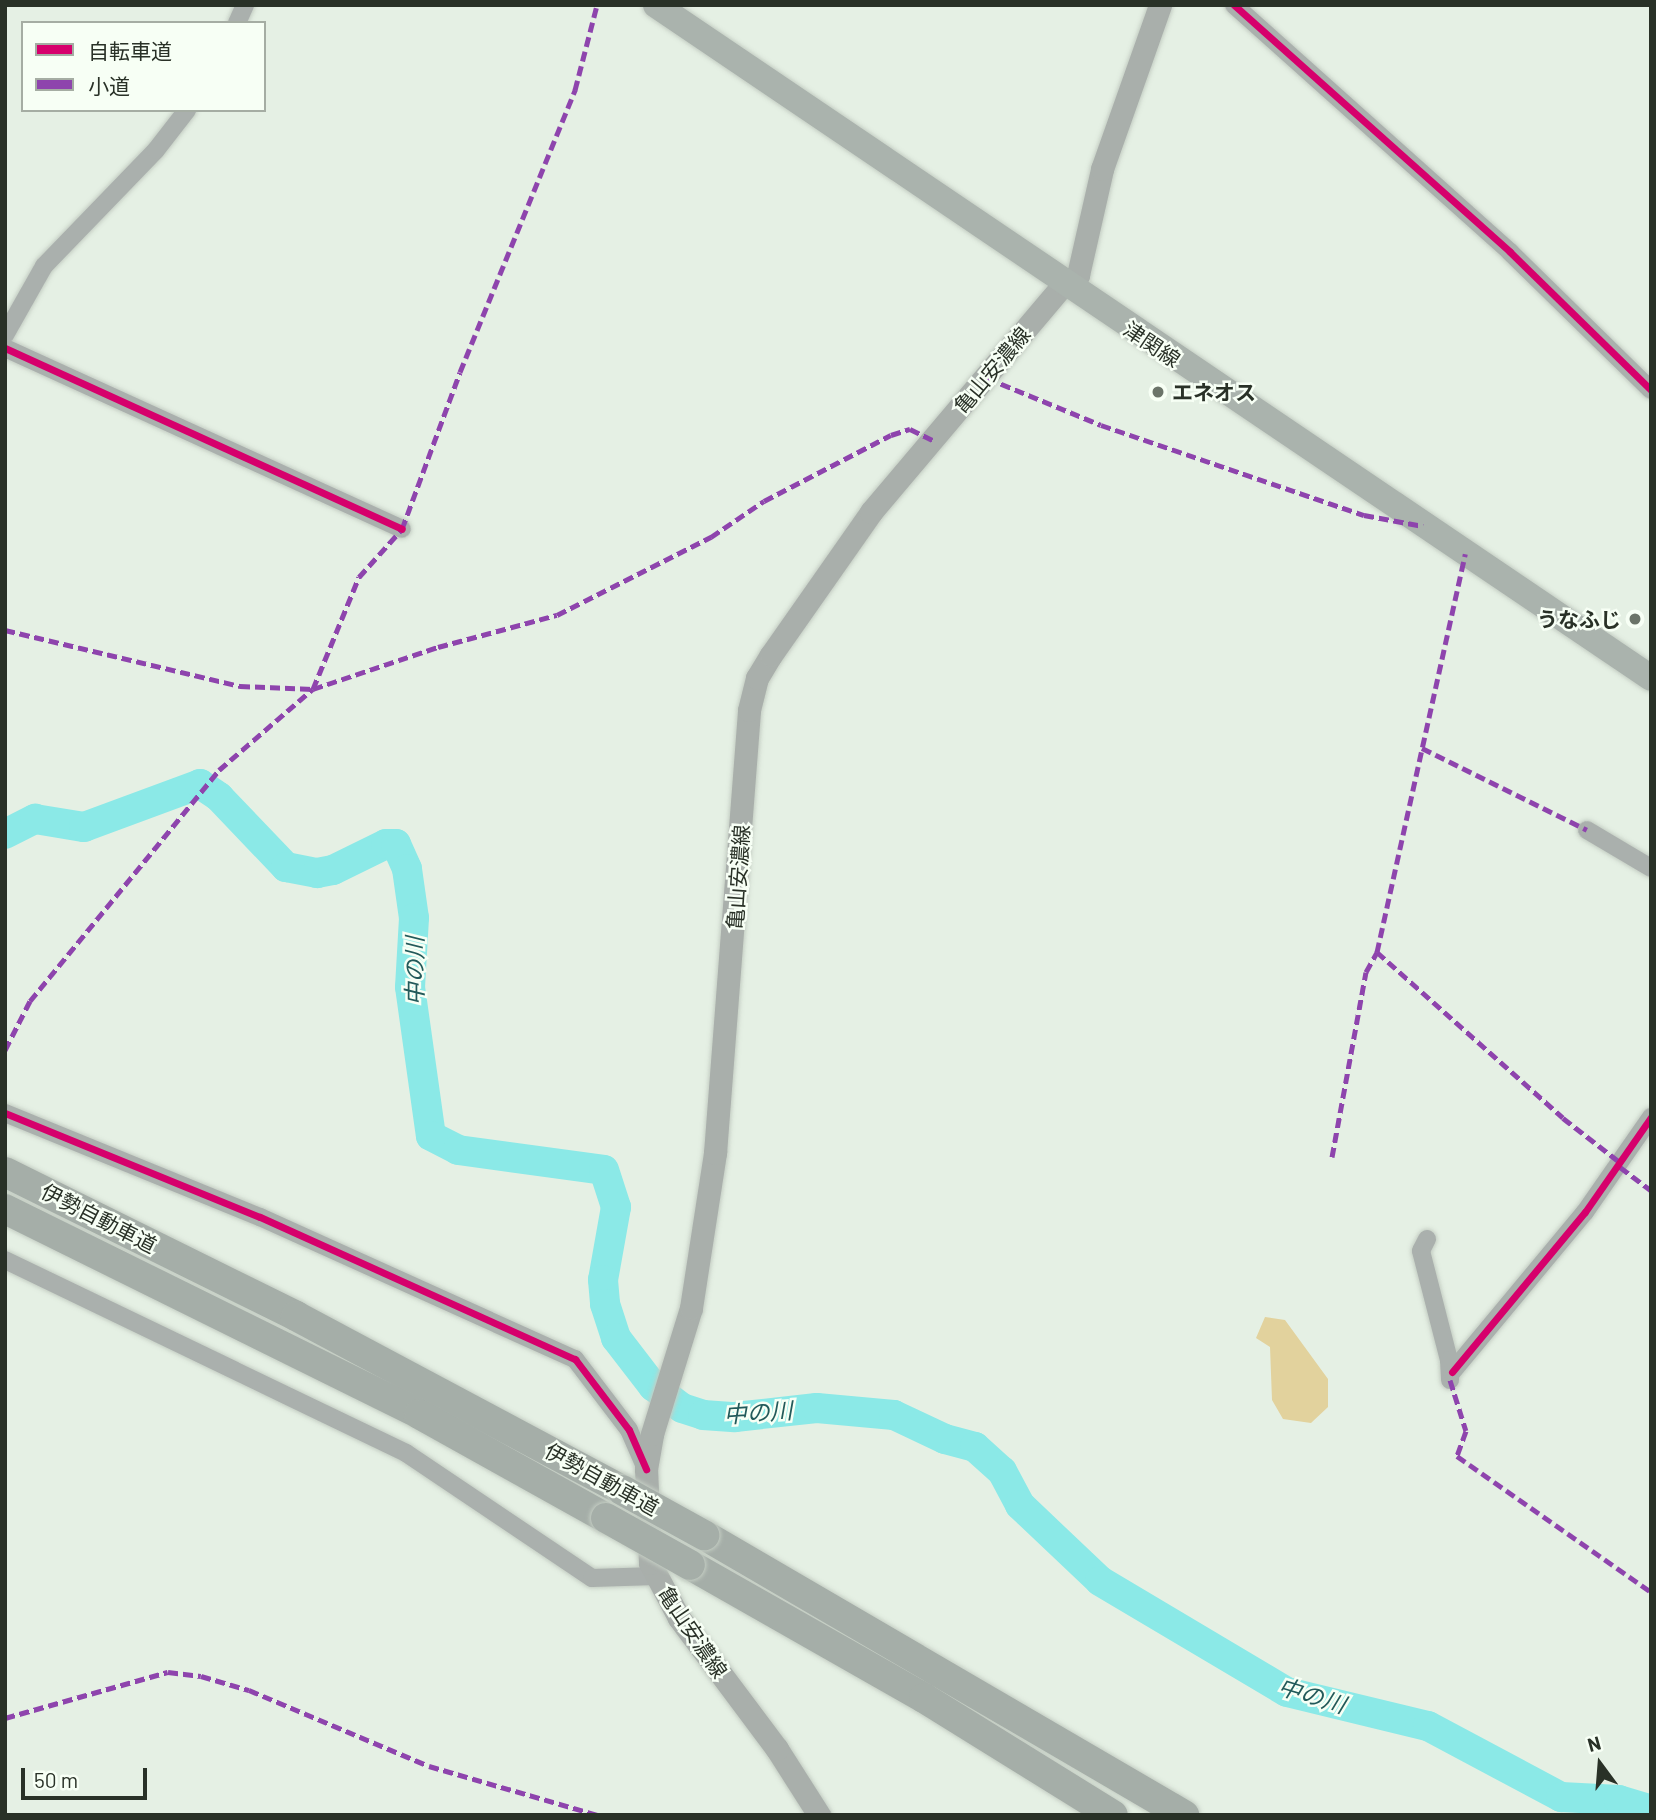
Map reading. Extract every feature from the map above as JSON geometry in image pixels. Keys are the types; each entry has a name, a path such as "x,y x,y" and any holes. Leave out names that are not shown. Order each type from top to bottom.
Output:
{"highway":[{"name":"伊勢自動車道","path":"5,1171 296,1316 622,1490 1184,1815"},
{"name":"伊勢自動車道","path":"5,1209 419,1414 924,1698 1113,1815"}],"main road":[{"name":"津関線","path":"656,5 1065,285 1651,678"},
{"name":"亀山安濃線","path":"819,1815 777,1749 679,1618 650,1563 646,1469 652,1434 700,1268 715,1153 749,710 757,678 871,512 1065,285 1078,275 1102,169 1160,5"}],"street":[{"path":"238,21 245,5"},
{"path":"1234,5 1510,252 1651,390"},
{"path":"5,335 44,266 156,150 185,112"},
{"path":"5,348 402,529"},
{"path":"1587,831 1651,868"},
{"path":"5,1113 152,1171 575,1359 629,1430 646,1469"},
{"path":"1427,1239 1421,1251 1451,1376 1585,1212 1651,1117"},
{"path":"5,1260 406,1453 592,1578 656,1576"}],"shaded area":[{"path":"1265,1317 1285,1320 1328,1379 1328,1407 1311,1423 1283,1419 1272,1400 1270,1347 1256,1338"}],"waterway":[{"name":"中の川","path":"5,834 35,819 84,827 200,784 219,797 286,867 317,873 333,870 386,844 396,844 407,869 414,918 410,987 431,1136 458,1150 604,1170 616,1207 603,1280 605,1304 616,1338 653,1386 682,1408 703,1415 735,1417 817,1408 894,1415 945,1439 975,1447 1002,1471 1020,1505 1100,1581 1287,1692 1428,1726 1561,1797 1619,1800 1651,1810"}],"marked path":[{"path":"5,1050 30,1001 219,770 313,689 359,577 402,529 460,372 575,90 597,5"},
{"path":"987,378 1101,425 1364,515 1423,526"},
{"path":"5,630 240,686 313,689 438,647 557,615 711,537 764,501 891,435 910,429 933,440"},
{"path":"1332,1157 1366,972 1377,952 1465,554"},
{"path":"1422,748 1587,830"},
{"path":"1377,952 1563,1118 1622,1164"},
{"path":"1620,1167 1651,1190"},
{"path":"1450,1380 1466,1431 1457,1456 1651,1592"},
{"path":"5,1718 168,1672 201,1676 249,1690 429,1766 598,1815"}],"cycle path":[{"path":"1234,5 1510,252 1651,390"},
{"path":"5,348 402,529"},
{"path":"5,1113 260,1217 575,1359 629,1430 646,1469"},
{"path":"1452,1372 1585,1212 1651,1117"}],"place":[{"name":"エネオス","path":"1158,392"},
{"name":"うなふじ","path":"1635,619"}]}
